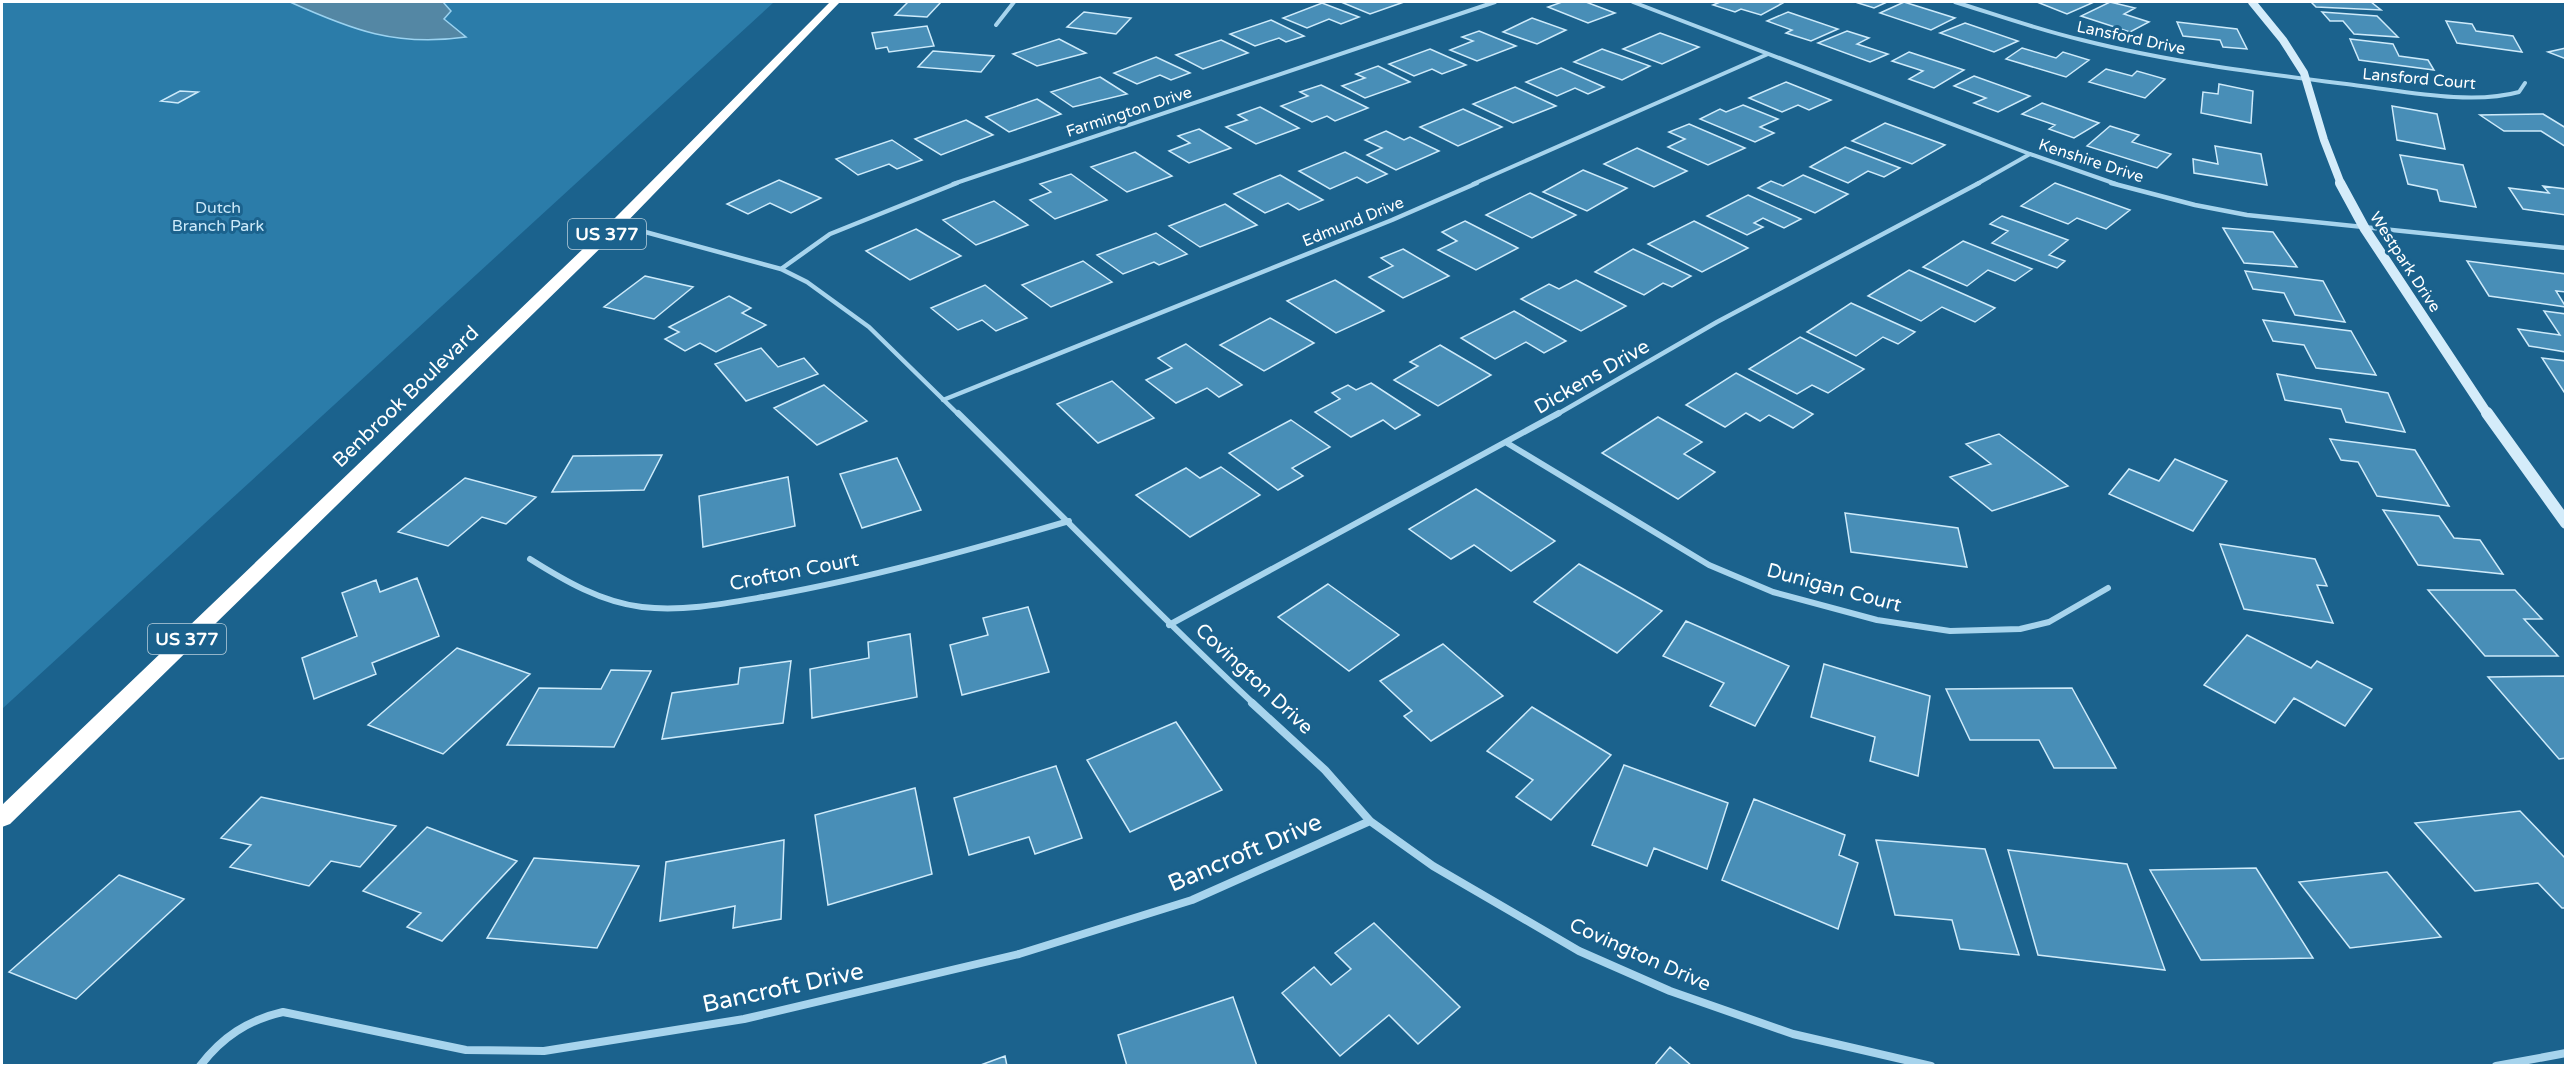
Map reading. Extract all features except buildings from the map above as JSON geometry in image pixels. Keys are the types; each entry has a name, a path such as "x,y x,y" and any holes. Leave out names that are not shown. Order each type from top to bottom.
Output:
{"highway":[{"name":"Benbrook Boulevard","path":"2,818 614,227 835,2"}],"street":[{"path":"996,25 1014,2"},
{"name":"Farmington Drive","path":"782,268 830,234 966,178 1496,2"},
{"name":"Kenshire Drive","path":"1633,2 2030,154 2112,183 2195,205 2247,215 2365,229 2565,248"},
{"name":"Lansford Drive","path":"1955,2 2081,40 2132,52 2211,67 2306,80"},
{"name":"Westpark Drive","path":"2252,2 2283,40 2306,80 2324,140 2345,195 2365,229 2490,417 2565,523"},
{"name":"Edmund Drive","path":"943,400 1392,220 1768,54"},
{"name":"Lansford Court","path":"2306,80 2484,97 2501,97 2519,92 2525,82"},
{"name":"Dickens Drive","path":"1169,625 1507,443 1717,322 1940,205 2030,154"},
{"name":"Covington Drive","path":"614,227 638,230 782,268 807,282 869,327 1069,521 1169,625 1325,770 1370,821 1432,866 1579,951 1670,991 1793,1034 1905,1063 1931,1065"},
{"name":"Dunigan Court","path":"1507,443 1709,565 1773,592 1877,620 1950,632 2020,629 2049,622 2108,588"},
{"name":"Crofton Court","path":"530,559 571,586 605,598 641,607 674,608 820,587 1069,521"},
{"name":"Bancroft Drive","path":"200,1065 209,1053 232,1032 258,1017 283,1012 466,1050 544,1051 744,1019 1019,954 1062,941 1191,900 1370,821"},
{"path":"2496,1065 2565,1053"}],"green space":[{"name":"Dutch Branch Park","path":"2,2 774,2 2,709"}],"shaded area":[{"path":"290,2 443,2 451,11 444,19 466,37 418,40 375,34 334,21"}]}
